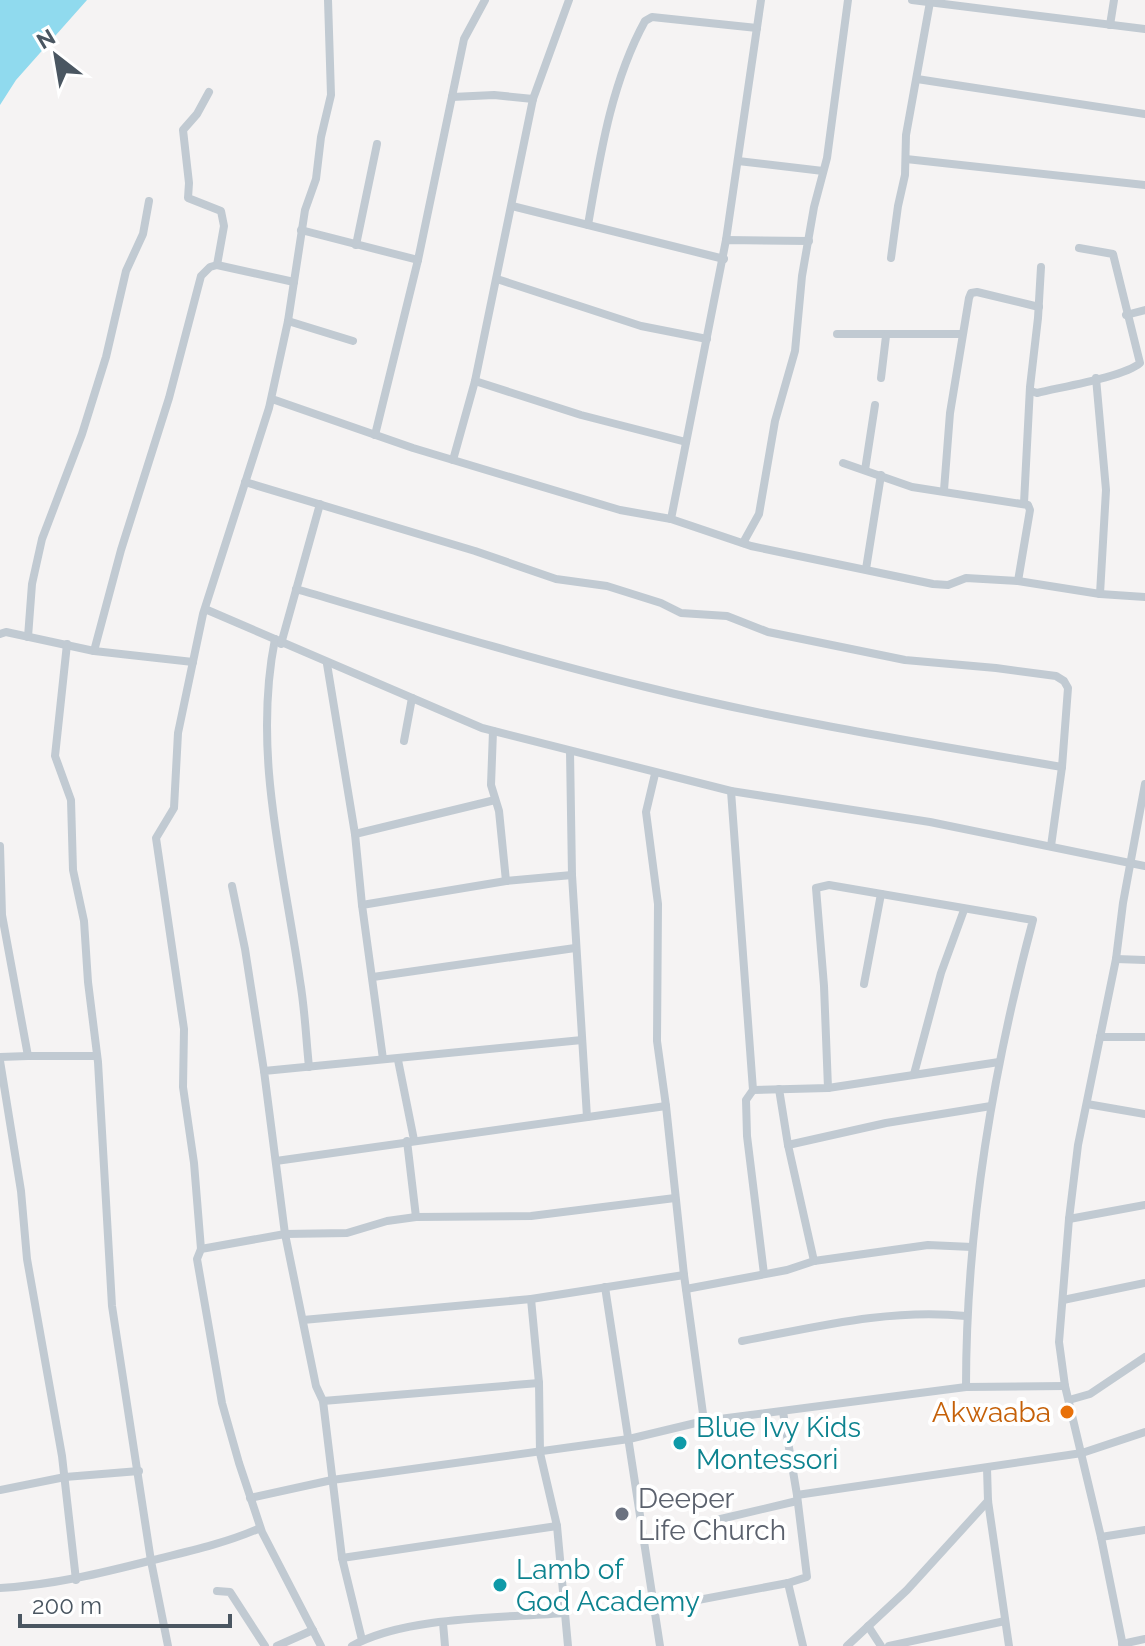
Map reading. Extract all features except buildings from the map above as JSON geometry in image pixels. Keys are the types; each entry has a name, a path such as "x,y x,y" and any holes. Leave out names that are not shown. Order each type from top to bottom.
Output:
{"street":[{"path":"321,1646 260,1528 222,1403 197,1259 201,1249 194,1163 183,1087 184,1029 156,838 174,808 177,743 205,609 272,399 288,321 306,203 316,179 321,137 331,95 328,0"},
{"path":"375,435 418,260 464,39 485,0"},
{"path":"453,460 475,381 533,99 569,0"},
{"path":"671,519 724,259 761,0"},
{"path":"743,543 759,514 775,421 795,351 802,276 835,110 848,0"},
{"path":"912,0 1145,29"},
{"path":"1110,25 1114,0"},
{"path":"891,258 906,159 906,135 930,2"},
{"path":"588,225 600,151 613,103 645,21 652,17 757,28"},
{"path":"917,79 1145,114"},
{"path":"209,92 197,114 183,130 188,198 221,211 224,226 217,265"},
{"path":"452,97 494,95 533,99"},
{"path":"356,245 377,144"},
{"path":"906,159 1145,185"},
{"path":"738,161 823,171"},
{"path":"28,637 32,584 42,539 86,421 106,357 126,271 143,234 149,201"},
{"path":"512,206 724,259"},
{"path":"301,230 418,260"},
{"path":"726,240 809,241"},
{"path":"1031,391 1037,393 1096,378 1133,368 1140,363 1113,254 1079,248"},
{"path":"94,651 115,571 169,398 199,280 210,267 217,265 294,282"},
{"path":"1024,503 1041,267"},
{"path":"497,279 641,326 707,339"},
{"path":"944,490 950,413 971,293 999,295 1039,307"},
{"path":"1126,315 1145,310"},
{"path":"288,321 353,341"},
{"path":"837,334 962,334"},
{"path":"881,378 886,336"},
{"path":"1096,378 1106,490 1100,594"},
{"path":"475,381 581,415 686,442"},
{"path":"272,399 453,460 620,510 671,519 743,543 933,584 948,585 966,578 1018,581 1100,594 1145,597"},
{"path":"865,470 875,405"},
{"path":"843,463 912,487 1024,503 1030,510 1018,581"},
{"path":"866,569 881,475"},
{"path":"245,482 475,551 556,579 607,586 661,603 681,613 727,616 768,632 905,660 1056,676 1068,688 1062,767 1051,846"},
{"path":"309,1067 301,982 279,861 268,757 266,693 278,641 320,504"},
{"path":"296,589 512,654 649,688 821,726 1062,767"},
{"path":"205,609 327,664 493,731 731,791 930,822 1145,866"},
{"path":"0,634 6,632 94,651 193,662"},
{"path":"67,644 55,756 71,800 73,870 84,921 97,1056 112,1306 151,1561 168,1646"},
{"path":"327,664 355,834 383,1059"},
{"path":"404,741 412,698"},
{"path":"493,731 490,779 499,811 506,881"},
{"path":"570,751 575,948 587,1117"},
{"path":"655,774 646,812 658,904 657,1041 704,1421"},
{"path":"1145,784 1116,959 1078,1145 1059,1342 1065,1386 1101,1537 1122,1645 1145,1639"},
{"path":"731,791 753,1090 746,1100 747,1136 764,1274"},
{"path":"355,834 495,800"},
{"path":"0,846 2,915 28,1056"},
{"path":"362,905 506,881 572,875"},
{"path":"828,1088 816,888 829,885 1033,920 991,1106 972,1247 966,1316 966,1387"},
{"path":"232,886 264,1071 285,1234 316,1386 323,1401 342,1558 362,1640"},
{"path":"864,984 881,894"},
{"path":"914,1074 941,973 964,910"},
{"path":"373,977 575,948"},
{"path":"1116,959 1145,960"},
{"path":"1100,1037 1145,1037"},
{"path":"264,1071 582,1040"},
{"path":"76,1580 65,1477 27,1259 21,1191 0,1059 97,1056"},
{"path":"398,1060 411,1141 416,1217"},
{"path":"753,1090 828,1088 999,1062"},
{"path":"779,1089 814,1261"},
{"path":"1087,1104 1145,1114"},
{"path":"276,1161 666,1106"},
{"path":"788,1145 886,1123 991,1106"},
{"path":"201,1249 285,1234 347,1233 387,1221 416,1217 531,1216 675,1198"},
{"path":"1069,1219 1145,1205"},
{"path":"686,1289 814,1261 928,1245 972,1247"},
{"path":"303,1320 531,1299 684,1275"},
{"path":"1063,1300 1145,1283"},
{"path":"605,1287 660,1646"},
{"path":"531,1299 539,1383 540,1453 557,1526 568,1646"},
{"path":"742,1341 833,1322 933,1313 966,1316"},
{"path":"1069,1400 1090,1394 1145,1357"},
{"path":"323,1401 539,1383"},
{"path":"250,1498 332,1480 629,1439 704,1421 966,1387 1065,1386"},
{"path":"656,1608 807,1577 783,1412"},
{"path":"712,1521 797,1498 1082,1453 1145,1432"},
{"path":"987,1468 988,1501 1009,1646"},
{"path":"0,1490 65,1477 139,1471"},
{"path":"847,1646 907,1590 988,1501"},
{"path":"342,1558 557,1526"},
{"path":"0,1588 76,1580 230,1541 260,1528"},
{"path":"1101,1537 1145,1530"},
{"path":"788,1583 803,1646"},
{"path":"217,1591 230,1592 265,1646"},
{"path":"352,1646 396,1630 565,1613"},
{"path":"889,1646 1005,1621"},
{"path":"443,1623 445,1646"},
{"path":"868,1626 881,1646"},
{"path":"277,1646 313,1630"},
{"path":"930,1636 932,1646"}],"water":[{"path":"0,0 87,0 16,80 0,105"}],"place":[{"name":"Akwaaba","path":"1067,1412"},
{"name":"Blue Ivy Kids Montessori","path":"680,1443"},
{"name":"Deeper Life Church","path":"622,1514"},
{"name":"Lamb of God Academy","path":"500,1585"}]}
